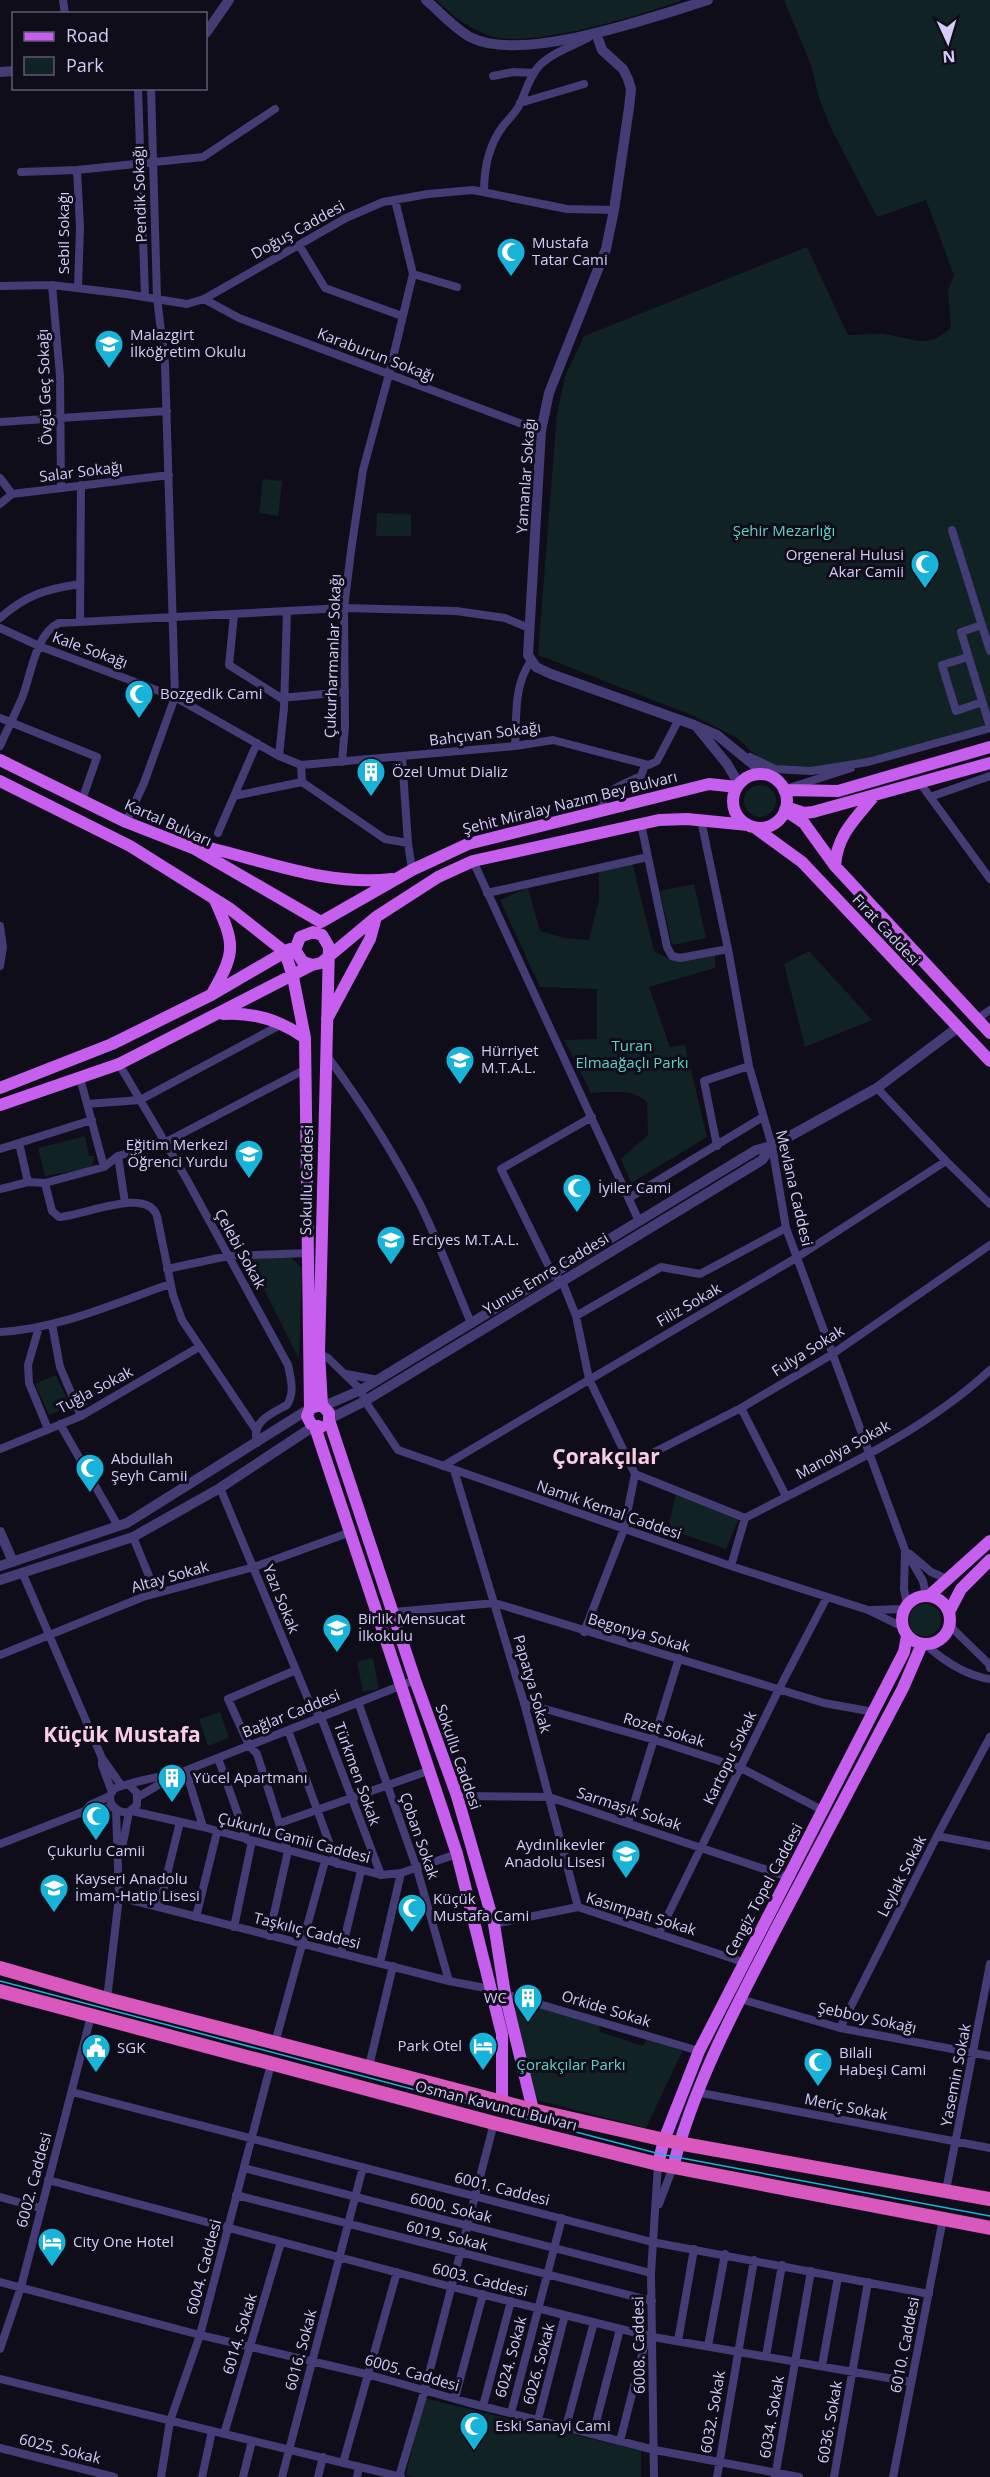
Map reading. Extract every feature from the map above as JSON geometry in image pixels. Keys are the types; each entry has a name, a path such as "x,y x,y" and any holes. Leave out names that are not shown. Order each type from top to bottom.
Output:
{"highway":[{"name":"Osman Kavuncu Bulvarı","path":"0,1968 107,1999 533,2110 671,2142 990,2199"},
{"name":"Osman Kavuncu Bulvarı","path":"0,1991 494,2123 658,2164 990,2228"}],"main road":[{"path":"784,790 838,791 990,747"},
{"name":"Kartal Bulvarı","path":"0,760 126,822 195,849 319,927"},
{"path":"785,808 808,813 990,763"},
{"path":"0,1105 119,1064 312,965 321,963 376,917 438,878 474,861 641,824 674,819 751,826 771,825 780,817 785,808 784,790 776,779 766,775 751,776 738,785 733,796 734,806 738,816 751,826"},
{"path":"0,781 130,846 290,949 299,959 312,965"},
{"name":"Şehit Miralay Nazım Bey Bulvarı","path":"319,927 412,870 468,844 709,784 738,785"},
{"path":"835,866 839,843 846,828 874,796"},
{"name":"Fırat Caddesi","path":"785,808 804,823 835,866 990,1033"},
{"name":"Fırat Caddesi","path":"751,826 802,862 990,1061"},
{"path":"195,849 210,848 335,879 367,881 399,878"},
{"path":"211,994 227,964 231,947 230,934 214,899"},
{"path":"325,1022 370,939 376,917"},
{"path":"0,1088 112,1044 211,994 290,949 303,934 319,927 328,942 327,956"},
{"name":"Sokullu Caddesi","path":"290,949 305,1038 308,1253 316,1407"},
{"name":"Sokullu Caddesi","path":"316,1407 327,956"},
{"path":"218,1014 255,1015 282,1024 305,1038"},
{"path":"315,1426 324,1425 329,1419 329,1413 316,1407 308,1420 315,1426 457,1854 502,2034 502,2102"},
{"name":"Sokullu Caddesi","path":"329,1419 415,1680 457,1796 494,1924 506,1994 533,2110"},
{"path":"990,1541 928,1595 906,1606 901,1616 905,1631 924,1644 941,1639 949,1625 949,1611 961,1588 990,1560"},
{"path":"928,1595 940,1601 949,1611"},
{"name":"Cengiz Topel Caddesi","path":"673,2167 671,2142 699,2051 904,1652 905,1631"},
{"name":"Cengiz Topel Caddesi","path":"658,2164 924,1644"}],"street":[{"path":"207,32 229,0"},
{"path":"426,0 470,38 494,45 519,47 596,33 708,0"},
{"path":"484,192 484,171 490,150 501,129 520,103 534,74 552,57 596,33"},
{"name":"Yamanlar Sokağı","path":"531,662 527,648 541,431 549,393 606,249 614,210 631,89 623,69 602,50 596,33"},
{"path":"493,76 513,72 534,74"},
{"path":"520,103 584,84"},
{"path":"138,90 145,297"},
{"name":"Pendik Sokağı","path":"151,90 157,298 165,364 167,411 175,697"},
{"name":"Sebil Sokağı","path":"78,288 80,227 76,170 195,159 207,155 275,109"},
{"path":"21,172 76,170"},
{"name":"Doğuş Caddesi","path":"0,286 52,285 187,304 204,299 346,218 383,202 462,191 484,192 567,209 614,210"},
{"path":"395,200 413,274 458,287"},
{"path":"299,245 325,288 402,316"},
{"name":"Çukurharmanlar Sokağı","path":"342,762 345,692 344,608 363,470 413,274"},
{"name":"Övgü Geç Sokağı","path":"52,285 60,376 61,488"},
{"name":"Karaburun Sokağı","path":"204,299 239,318 541,431"},
{"path":"0,422 167,411"},
{"name":"Salar Sokağı","path":"12,494 169,475"},
{"path":"0,478 12,494 0,504"},
{"path":"80,622 81,485"},
{"path":"952,530 990,651"},
{"path":"0,618 17,603 47,589 80,584"},
{"path":"0,746 22,698 39,646 51,628 56,625 344,608 456,611 505,618 529,628"},
{"path":"279,756 287,611"},
{"path":"234,615 230,665 279,697 345,692"},
{"path":"784,790 868,762 990,727 961,632 981,625"},
{"name":"Kale Sokağı","path":"0,628 39,646 175,697 279,756 302,765"},
{"path":"968,657 942,665 956,711 982,702"},
{"path":"515,746 519,685 531,662 551,674 694,724 717,735 766,775"},
{"path":"126,822 144,783 175,697"},
{"path":"0,718 98,757 82,800"},
{"path":"602,810 601,803 605,795 641,776 645,765 657,761 679,719"},
{"path":"694,724 727,764 738,785"},
{"name":"Bahçıvan Sokağı","path":"302,765 515,746 553,740 645,765"},
{"path":"218,833 257,743"},
{"path":"742,755 771,768 796,772 868,762"},
{"path":"402,757 412,870"},
{"path":"302,765 302,782"},
{"path":"930,796 990,776"},
{"path":"234,796 302,782 385,838 408,843"},
{"path":"920,783 990,879"},
{"name":"Mevlana Caddesi","path":"701,820 749,1066 772,1146 786,1228 831,1355 905,1550 923,1581 928,1595"},
{"path":"641,824 670,954 680,958 728,949"},
{"path":"487,893 648,858"},
{"path":"474,861 639,1221"},
{"path":"0,926 3,947 0,966"},
{"path":"977,1019 990,1010"},
{"path":"87,1104 140,1100 282,1024"},
{"name":"Yunus Emre Caddesi","path":"0,1566 127,1523 316,1407 361,1390 378,1380 756,1150 772,1146 877,1088 957,1028"},
{"path":"325,1053 369,1115 408,1180 432,1229 471,1323"},
{"name":"Çelebi Sokak","path":"119,1064 186,1178 288,1365 292,1387 287,1405 264,1418 256,1430"},
{"path":"717,1146 704,1081 749,1066"},
{"path":"0,1189 28,1182 45,1183 104,1167 118,1155 165,1143 306,1069"},
{"path":"80,1078 104,1167"},
{"path":"877,1088 990,1204"},
{"path":"584,1632 624,1529 635,1473 589,1379 576,1316 562,1281 552,1273 501,1169 591,1117"},
{"path":"628,1198 763,1117"},
{"path":"0,1149 92,1120"},
{"path":"19,1143 28,1182"},
{"name":"Yunus Emre Caddesi","path":"329,1419 365,1401 762,1160 772,1146"},
{"path":"118,1155 125,1203"},
{"name":"Filiz Sokak","path":"443,1466 796,1258 946,1161"},
{"path":"45,1183 52,1211 59,1217 125,1203 144,1203 156,1212 170,1284 182,1320 256,1430 257,1443"},
{"path":"576,1316 661,1267 700,1274 786,1228"},
{"name":"Fulya Sokak","path":"631,1464 741,1408 831,1355 990,1245"},
{"path":"167,1269 228,1256 308,1253"},
{"path":"0,1332 52,1324 170,1284"},
{"path":"52,1324 60,1367 81,1416"},
{"path":"39,1327 28,1365 29,1383 48,1430"},
{"name":"Tuğla Sokak","path":"0,1449 81,1416 199,1347"},
{"path":"319,1353 361,1390"},
{"name":"Manolya Sokak","path":"745,1518 869,1455 965,1394 990,1370"},
{"path":"342,1372 360,1378 378,1380"},
{"name":"Namık Kemal Caddesi","path":"361,1390 365,1401 398,1450 731,1566 868,1610 905,1631"},
{"path":"741,1408 786,1496"},
{"path":"60,1424 118,1526"},
{"path":"0,1580 133,1537 220,1488 315,1426"},
{"name":"Papatya Sokak","path":"454,1470 524,1703 578,1907"},
{"path":"635,1473 745,1518 731,1566"},
{"name":"Yazı Sokak","path":"220,1488 310,1706 321,1717"},
{"path":"0,1532 13,1562"},
{"name":"Altay Sokak","path":"0,1655 156,1593 254,1567 351,1532"},
{"path":"133,1537 156,1593"},
{"name":"Mevlana Caddesi","path":"905,1550 931,1572 947,1579"},
{"name":"Mevlana Caddesi","path":"905,1550 906,1606"},
{"path":"22,1572 102,1758 125,1785 135,1790 134,1806 119,1852"},
{"name":"Kartopu Sokak","path":"659,1933 827,1597"},
{"name":"Begonya Sokak","path":"394,1612 495,1603 584,1632 679,1658 824,1703 874,1712"},
{"name":"Namık Kemal Caddesi","path":"868,1610 906,1606"},
{"path":"949,1625 989,1664 990,1668"},
{"path":"924,1644 977,1677 990,1679"},
{"path":"628,1823 679,1658"},
{"path":"269,1935 288,1851 256,1754 249,1745 228,1699 296,1670"},
{"name":"Bağlar Caddesi","path":"134,1806 181,1772 415,1680"},
{"name":"Çoban Sokak","path":"358,1702 417,1869 449,1981"},
{"name":"Rozet Sokak","path":"524,1703 655,1740 741,1768 824,1810"},
{"name":"Türkmen Sokak","path":"321,1717 381,1875"},
{"path":"288,1730 337,1864"},
{"name":"Leylak Sokak","path":"840,2028 990,1737"},
{"path":"102,1758 115,1809 119,1852 119,1897 107,1999"},
{"path":"218,1758 249,1840 234,1927"},
{"path":"280,1823 428,1771"},
{"path":"181,1772 203,1827"},
{"name":"Bağlar Caddesi","path":"125,1785 181,1772"},
{"path":"85,1811 90,1805 125,1785"},
{"name":"Sarmaşık Sokak","path":"457,1796 549,1797 788,1876"},
{"name":"Çukurlu Camii Caddesi","path":"115,1809 134,1806 180,1822 381,1875 417,1869 457,1854"},
{"path":"0,1845 85,1811 115,1809"},
{"path":"159,1908 180,1822"},
{"path":"196,1917 217,1832"},
{"path":"937,1836 990,1846"},
{"path":"275,2043 325,1861"},
{"path":"341,1953 361,1871"},
{"path":"380,1963 401,1873"},
{"name":"Taşkılıç Caddesi","path":"119,1897 449,1981 490,1989"},
{"name":"Kasımpatı Sokak","path":"494,1924 578,1907 743,1962"},
{"name":"Yasemin Sokak","path":"946,2190 990,1964"},
{"path":"369,2066 393,1966"},
{"name":"Orkide Sokak","path":"506,1994 699,2051"},
{"name":"Şebboy Sokağı","path":"740,2000 840,2028 990,2056"},
{"name":"6002. Caddesi","path":"0,2349 21,2287 92,2016"},
{"name":"6004. Caddesi","path":"161,2477 171,2421 200,2336 271,2064"},
{"name":"6001. Caddesi","path":"72,2092 652,2242 929,2294"},
{"name":"Meriç Sokak","path":"696,2092 990,2148"},
{"path":"0,2379 400,2477 494,2123"},
{"path":"656,2213 658,2164"},
{"name":"6016. Sokak","path":"282,2477 363,2167"},
{"path":"656,2213 673,2167"},
{"name":"6000. Sokak","path":"244,2168 651,2273"},
{"name":"6003. Caddesi","path":"48,2180 620,2329 911,2382"},
{"name":"6019. Sokak","path":"236,2195 460,2254 652,2301"},
{"path":"0,2198 40,2208"},
{"name":"6008. Caddesi","path":"654,2477 650,2336 652,2242 656,2213"},
{"name":"6024. Sokak","path":"511,2414 562,2218"},
{"name":"6010. Caddesi","path":"892,2477 944,2219"},
{"name":"6014. Sokak","path":"224,2434 281,2242"},
{"path":"678,2341 694,2249"},
{"path":"708,2346 724,2254"},
{"name":"6032. Sokak","path":"717,2477 754,2260"},
{"path":"766,2356 782,2265"},
{"name":"6034. Sokak","path":"775,2475 811,2271"},
{"path":"343,2463 370,2375 397,2272"},
{"path":"822,2366 838,2277"},
{"name":"6005. Caddesi","path":"0,2282 200,2336 370,2375 511,2414 655,2450 775,2475 799,2477"},
{"name":"6036. Sokak","path":"834,2477 868,2282"},
{"path":"455,2398 483,2294"},
{"path":"483,2406 511,2301"},
{"name":"6026. Sokak","path":"538,2420 565,2315"},
{"path":"566,2427 594,2322"},
{"path":"592,2434 620,2329"},
{"path":"620,2441 650,2336"},
{"path":"202,2477 212,2431"},
{"path":"243,2477 252,2441"},
{"name":"6025. Sokak","path":"0,2448 114,2477"},
{"path":"318,2477 323,2457"},
{"path":"357,2477 359,2467"}],"green space":[{"path":"436,0 683,0 641,14 586,28 532,38 508,39 490,36 475,30"},
{"name":"Şehir Mezarlığı","path":"784,0 990,0 990,727 825,770 796,773 760,759 736,737 694,716 538,655 557,413 566,374 584,336 807,247 848,335 884,334 924,341 937,338 951,327 948,290 954,275 926,200 877,217 831,128 819,98 811,65"},
{"path":"263,479 282,481 278,516 259,513"},
{"path":"377,513 411,514 411,536 376,536"},
{"path":"760,785 771,790 776,801 771,812 760,817 749,812 744,801 749,790"},
{"name":"Turan Elmaağaçlı Parkı","path":"631,858 654,951 670,959 715,951 715,968 649,987 670,1047 685,1045 707,1137 631,1183 621,1159 648,1135 647,1102 628,1093 591,1093 564,1040 597,1039 597,989 540,987 500,900 528,888 540,931 564,938 589,940 599,900 599,870"},
{"path":"694,884 706,938 672,945 660,891"},
{"path":"809,951 872,1020 805,1047 784,964"},
{"path":"85,1136 89,1156 95,1156 91,1168 45,1176 38,1148"},
{"path":"291,1257 302,1269 299,1359 249,1259"},
{"path":"56,1375 70,1406 49,1415 35,1384"},
{"path":"676,1493 739,1518 726,1549 668,1529"},
{"path":"925,1604 937,1608 941,1620 937,1632 925,1636 913,1632 909,1620 913,1608"},
{"path":"373,1658 379,1689 363,1692 357,1661"},
{"path":"220,1712 229,1738 208,1746 199,1719"},
{"name":"Çorakçılar Parkı","path":"524,2003 599,2025 600,2032 643,2046 647,2039 679,2048 682,2052 646,2128 537,2100 512,2015 515,2007"},
{"path":"424,2398 641,2451 641,2477 415,2477 406,2475"}],"tram line":[{"path":"0,1981 660,2154 990,2216"}],"place":[{"name":"Mustafa Tatar Cami","path":"511,278"},
{"name":"Malazgirt İlköğretim Okulu","path":"109,370"},
{"name":"Orgeneral Hulusi Akar Camii","path":"925,590"},
{"name":"Bozgedik Cami","path":"139,720"},
{"name":"Özel Umut Dializ","path":"371,798"},
{"name":"Hürriyet M.T.A.L.","path":"460,1086"},
{"name":"Eğitim Merkezi Öğrenci Yurdu","path":"249,1180"},
{"name":"İyiler Cami","path":"577,1214"},
{"name":"Erciyes M.T.A.L.","path":"391,1266"},
{"name":"Abdullah Şeyh Camii","path":"90,1494"},
{"name":"Birlik Mensucat İlkokulu","path":"337,1654"},
{"name":"Yücel Apartmanı","path":"172,1804"},
{"name":"Çukurlu Camii","path":"96,1842"},
{"name":"Aydınlıkevler Anadolu Lisesi","path":"626,1880"},
{"name":"Kayseri Anadolu İmam-Hatip Lisesi","path":"54,1914"},
{"name":"Küçük Mustafa Cami","path":"412,1934"},
{"name":"WC","path":"528,2024"},
{"name":"Park Otel","path":"483,2072"},
{"name":"SGK","path":"96,2074"},
{"name":"Bilali Habeşi Cami","path":"818,2088"},
{"name":"City One Hotel","path":"52,2268"},
{"name":"Eski Sanayi Cami","path":"474,2452"}],"district":[{"name":"Çorakçılar","path":"606,1457"},
{"name":"Küçük Mustafa","path":"122,1735"}]}
